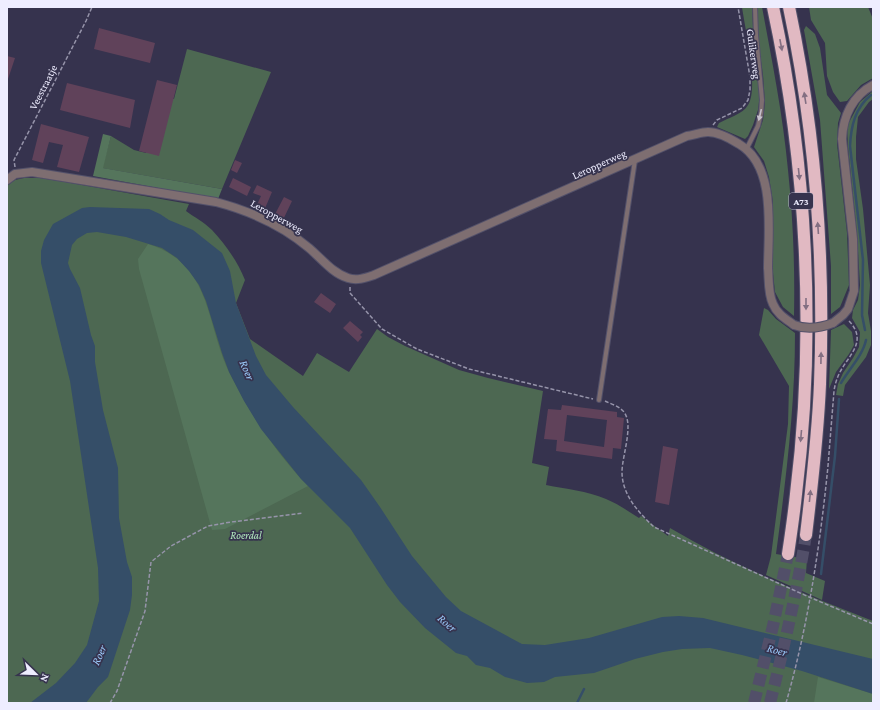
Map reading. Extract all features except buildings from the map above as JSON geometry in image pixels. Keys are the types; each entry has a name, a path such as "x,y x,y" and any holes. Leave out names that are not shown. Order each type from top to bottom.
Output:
{"highway":[{"name":"A73","path":"773,7 782,47 799,168 806,288 806,362 802,431 788,554"},
{"name":"A73","path":"789,7 808,117 815,182 820,268 820,384 817,435 806,535"}],"street":[{"name":"Leropperweg","path":"15,174 32,172 216,202 239,208 263,218 290,233 338,273 350,279 357,280 374,275 687,136 709,132 731,139 746,148 757,161 765,182 768,204 768,272 771,299 777,311 784,318 794,325 810,328 825,326 833,323 843,315 848,308 854,291 853,239 842,144 842,131 844,120 850,106 862,92 873,85"},
{"path":"7,180 15,174"}],"lane":[{"path":"746,148 758,126 762,100 755,7"},
{"path":"599,400 635,160"}],"path":[{"name":"Veestraatje","path":"15,174 14,160 92,7"},
{"name":"Gulikerweg","path":"709,132 717,120 742,108 748,100 750,77 738,7"},
{"path":"350,279 350,293 382,329 417,349 469,369 616,405 624,412 628,424 622,473 624,485 630,500 654,527 809,597 873,624"},
{"path":"786,703 804,634 818,549 834,391 840,372 854,352 856,345 857,338 855,330 852,323 847,318"},
{"path":"110,703 117,691 145,611 150,562 171,546 208,526 303,514"}],"green space":[{"path":"742,7 752,7 754,48 760,94 758,110 753,125 745,139 717,127 719,123 743,111 748,105 751,97 752,72"},
{"path":"758,7 762,7 777,88 786,149 790,188 794,261 794,316 783,307 775,292 773,273 773,202 769,177 764,161 754,147 763,120 765,103 763,75 756,27"},
{"path":"809,7 868,7 873,19 873,78 861,85 847,101 840,102 833,92 827,76 825,43 811,20"},
{"path":"806,26 815,34 820,48 827,95 841,113 838,123 837,144 847,233 849,285 840,307 831,314 831,266 820,120 804,30"},
{"path":"187,49 271,72 222,189 102,168 111,136 134,150 146,153 163,96 174,99"},
{"path":"873,91 873,99 858,117 856,137 856,159 863,209 870,285 868,313 871,331 871,345 866,357 845,385 843,396 836,395 838,384 859,347 860,332 852,318 853,310 858,300 860,285 847,126 860,102"},
{"path":"103,134 111,136 103,168 222,189 218,199 93,176"},
{"name":"Roerdal","path":"24,178 40,178 189,204 186,211 212,230 222,241 242,273 245,280 236,303 250,339 303,376 317,353 349,372 377,329 405,346 459,370 543,391 532,463 549,467 546,485 599,496 619,505 639,518 641,516 668,536 670,528 744,567 795,590 873,621 873,703 7,703 7,186 15,180"},
{"path":"148,244 169,253 185,266 196,281 204,298 222,355 238,389 255,419 275,447 308,486 225,529 212,530 139,269 138,259"},
{"path":"764,308 795,333 792,416 776,554 807,559 806,573 825,581 822,600 766,575 771,556 788,424 789,386 759,335"},
{"path":"844,324 852,332 854,345 836,372 829,389 831,330"},
{"path":"818,677 873,694 873,703 814,703"}],"water":[{"name":"Roer","path":"82,208 149,209 169,220 193,230 222,253 230,271 236,303 256,356 266,375 293,407 361,480 412,556 446,597 461,611 522,644 545,645 589,638 662,617 679,616 703,618 873,659 873,694 802,671 710,648 682,649 663,652 635,659 594,673 555,677 544,682 527,683 505,677 490,668 476,665 467,656 456,653 425,628 400,602 387,585 350,528 301,479 261,429 229,372 206,301 199,285 189,271 177,258 162,248 126,237 97,232 87,233 77,239 72,245 68,263 80,288 95,346 95,362 103,410 118,468 119,518 127,562 132,577 130,610 108,677 86,703 30,703 56,683 75,663 87,645 99,601 98,568 70,381 41,263 41,251 44,240 53,224"}],"waterway":[{"path":"865,330 862,315 863,260 850,146 851,131 855,118 861,106 871,95"},
{"path":"841,383 859,357 866,340"},
{"path":"821,574 835,456 839,399"},
{"path":"577,703 584,689"}],"tunnel":[{"path":"770,703 790,619 806,535"},
{"path":"754,703 773,626 788,554"}]}
